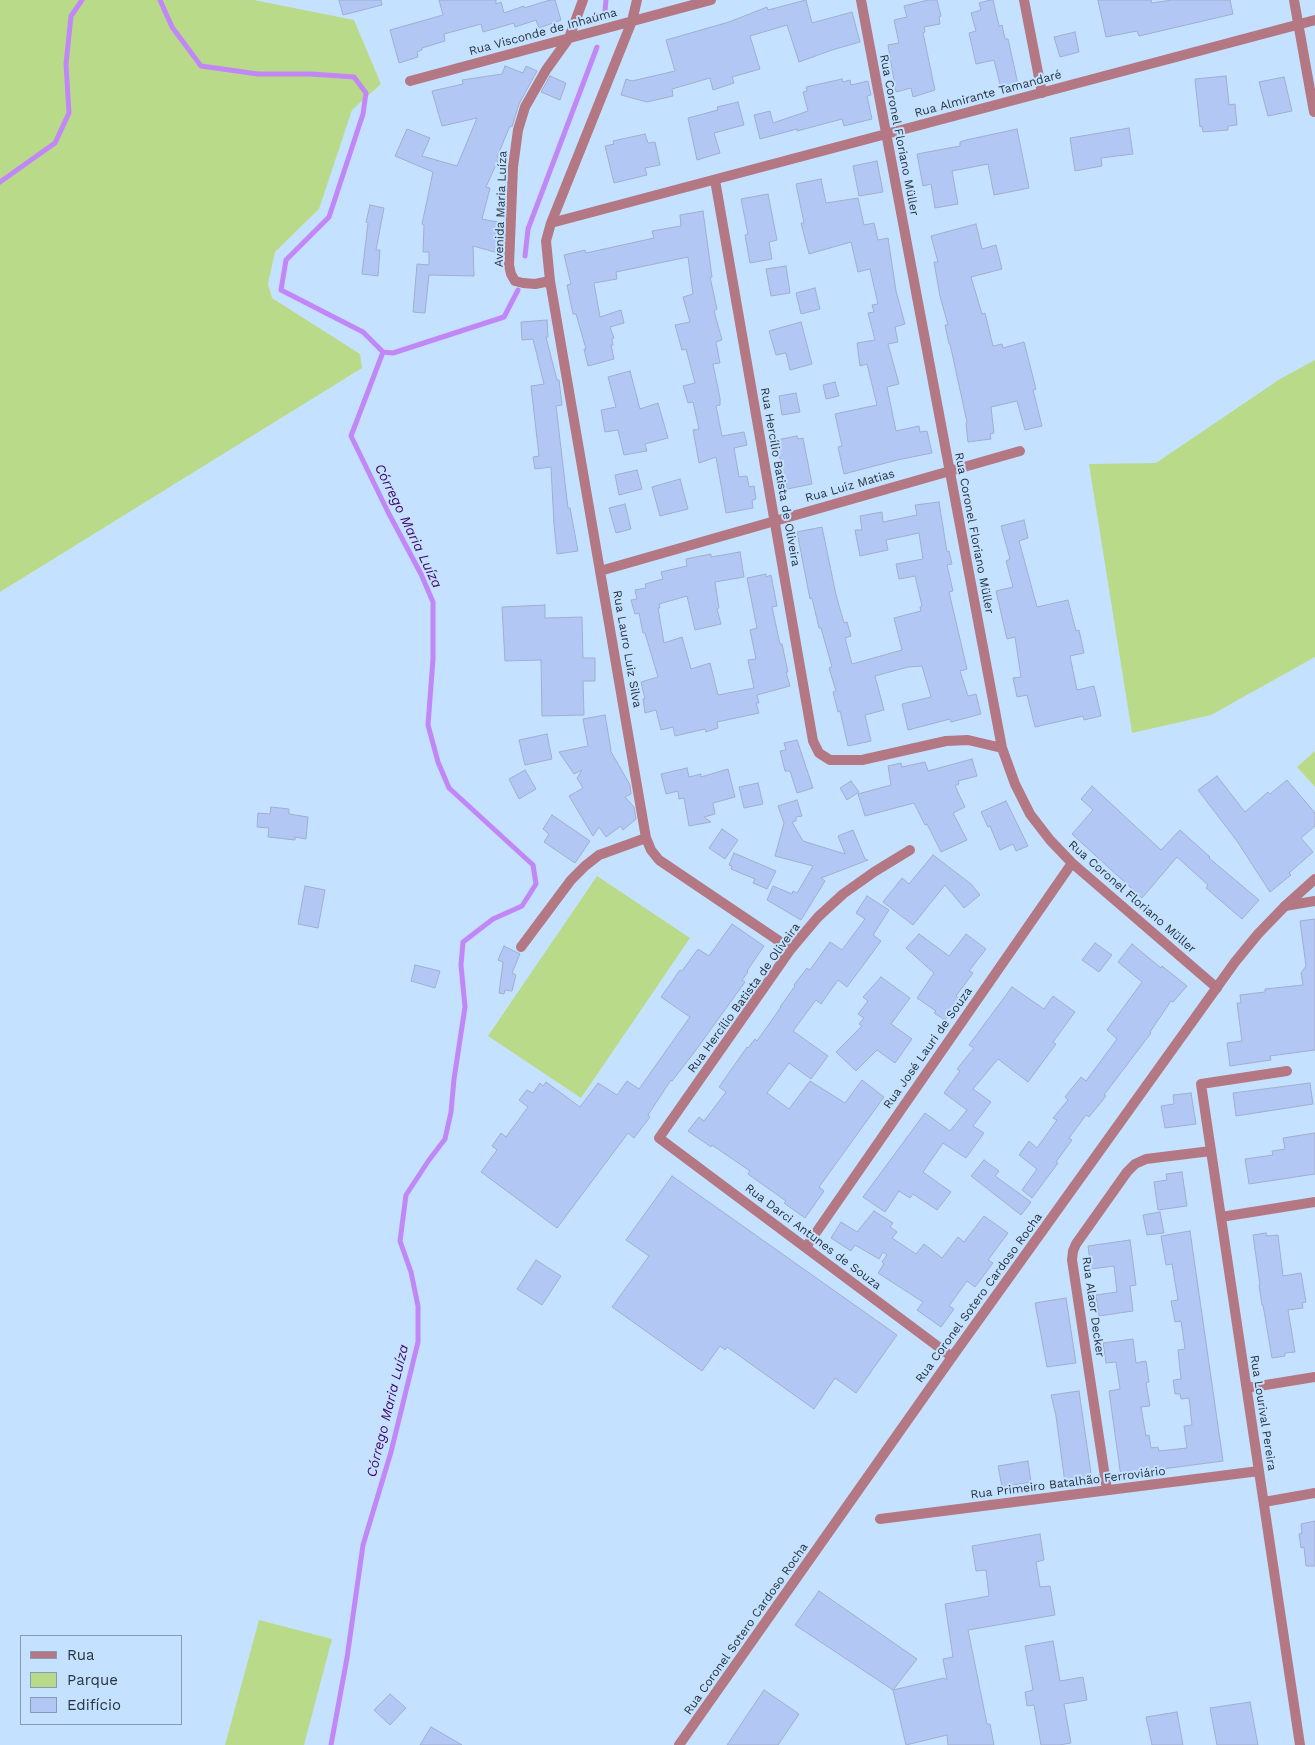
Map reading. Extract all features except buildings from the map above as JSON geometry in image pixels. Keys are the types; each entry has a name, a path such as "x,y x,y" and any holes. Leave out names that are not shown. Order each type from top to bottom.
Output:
{"street":[{"name":"Avenida Maria Luíza","path":"550,282 523,283 515,281 511,274 509,266 513,167 518,130 526,107 546,70 570,38 583,0"},
{"path":"550,282 546,241 551,223 632,21 638,0"},
{"name":"Rua Visconde de Inhaúma","path":"410,81 711,0"},
{"name":"Rua Coronel Floriano Müller","path":"861,0 1002,748 1015,784 1030,814 1050,840 1072,863 1217,988"},
{"path":"1024,0 1042,93"},
{"path":"1294,0 1314,112"},
{"name":"Rua Almirante Tamandaré","path":"551,223 1315,20"},
{"name":"Rua Hercílio Batista de Oliveira","path":"715,180 813,741 819,753 830,760 862,760 946,741 968,740 1002,748"},
{"name":"Rua Lauro Luiz Silva","path":"550,282 646,838 651,850 659,860 791,949"},
{"name":"Rua Luiz Matias","path":"600,571 1020,451"},
{"path":"521,947 571,880 585,866 599,855 646,838"},
{"name":"Rua Hercílio Batista de Oliveira","path":"659,1138 791,949 818,917 843,894 910,850"},
{"name":"Rua José Lauri de Souza","path":"806,1247 1072,863"},
{"name":"Rua Coronel Sotero Cardoso Rocha","path":"679,1745 952,1356 1217,988 1258,934 1315,879"},
{"path":"1285,906 1315,901"},
{"name":"Rua Lourival Pereira","path":"1287,1071 1201,1084 1300,1745"},
{"name":"Rua Darci Antunes de Souza","path":"659,1138 952,1356"},
{"name":"Rua Alaor Decker","path":"1107,1490 1072,1260 1073,1251 1127,1172 1135,1164 1146,1159 1211,1150"},
{"path":"1221,1217 1315,1202"},
{"path":"1247,1388 1315,1376"},
{"name":"Rua Primeiro Batalhão Ferroviário","path":"880,1519 1259,1471"},
{"path":"1264,1502 1315,1493"}],"green space":[{"path":"0,0 254,0 354,20 381,84 352,110 319,209 275,252 268,284 272,298 360,354 362,368 0,592"},
{"path":"1315,360 1315,657 1211,715 1132,733 1089,464 1156,463 1280,379"},
{"path":"1315,751 1315,787 1297,767"},
{"path":"597,876 690,938 581,1098 488,1036"},
{"path":"259,1620 332,1639 304,1745 225,1745"}],"waterway":[{"path":"0,182 55,143 69,113 66,64 71,16 82,0"},
{"name":"Córrego Maria Luíza","path":"160,0 172,27 201,66 258,74 311,74 354,77 366,93 363,114 329,217 286,260 281,290 363,332 383,352 351,436 421,574 433,602 433,659 428,725 438,762 449,788 533,865 536,884 522,906 493,919 463,942 461,965 465,1007 451,1112 445,1139 406,1195 400,1241 411,1272 418,1306 418,1342 391,1452 363,1545 347,1658 331,1745"},
{"path":"605,11 606,0"},
{"path":"525,256 528,229 597,47"},
{"path":"383,352 393,353 504,317 518,290"}]}
